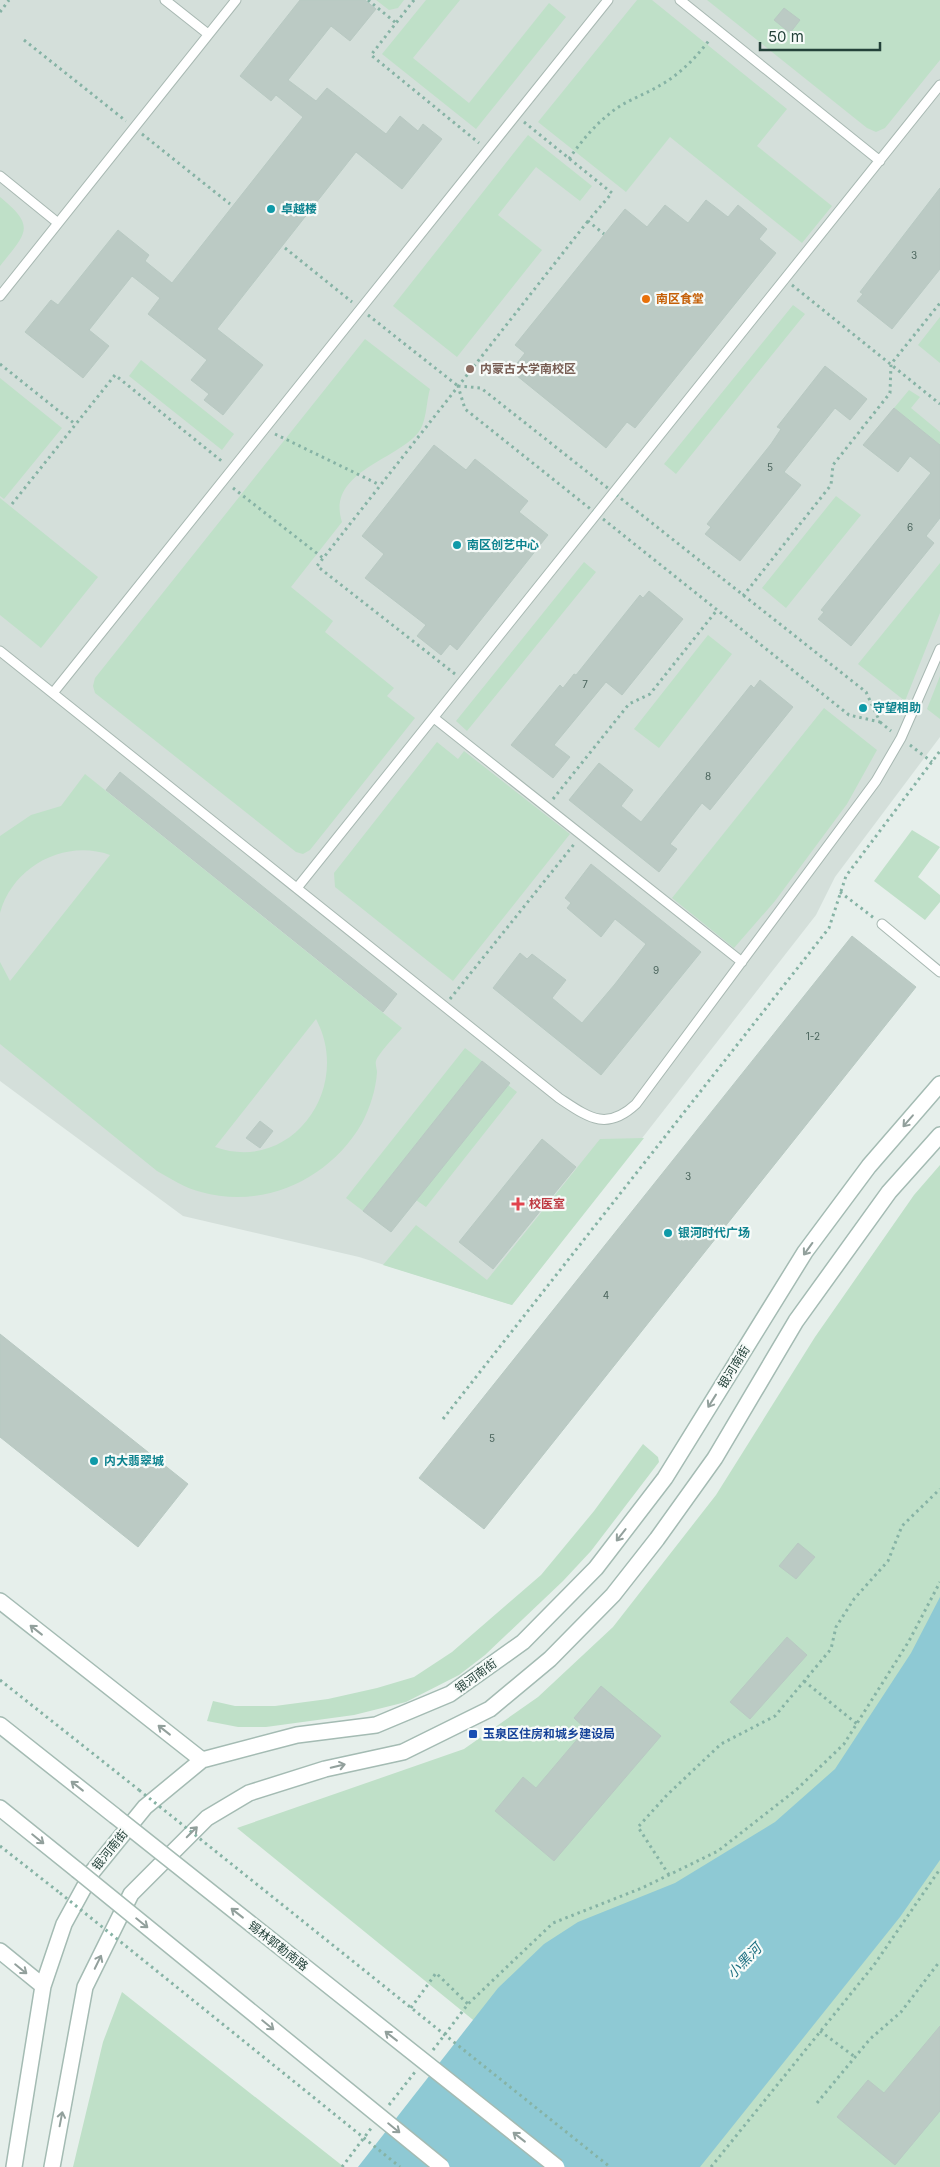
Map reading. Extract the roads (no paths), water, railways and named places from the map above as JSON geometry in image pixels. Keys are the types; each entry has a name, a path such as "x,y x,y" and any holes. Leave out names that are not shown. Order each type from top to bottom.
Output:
{"main road":[{"name":"银河南街","path":"14,2167 42,1986 64,1924 93,1871 145,1807 202,1760 298,1735 376,1725 450,1694 523,1642 596,1568 665,1478 805,1252 869,1166 940,1084"},
{"path":"52,2167 86,1987 131,1894 207,1818 248,1793 325,1769 403,1752 490,1709 550,1659 613,1595 657,1538 715,1458 796,1321 889,1192 940,1135"},
{"path":"0,1602 202,1760"},
{"name":"锡林郭勒南路","path":"0,1725 557,2167"},
{"path":"0,1808 442,2167"},
{"path":"0,1951 42,1986"}],"lane":[{"path":"165,0 208,34"},
{"path":"0,296 236,0"},
{"path":"53,693 608,0"},
{"path":"680,0 880,161"},
{"path":"297,888 940,85"},
{"path":"0,176 58,222"},
{"path":"0,651 559,1098 586,1116 607,1120 623,1116 636,1104 876,781 901,738 940,649"},
{"path":"434,718 742,962"},
{"path":"882,924 940,972"}],"water":[{"name":"小黑河","path":"940,1597 940,1860 900,1917 700,2167 358,2167 498,1988 544,1944 578,1922 675,1883 775,1822 835,1769 911,1653"}],"place":[{"name":"卓越楼","path":"271,209"},
{"name":"南区食堂","path":"646,299"},
{"name":"内蒙古大学南校区","path":"470,369"},
{"name":"南区创艺中心","path":"457,545"},
{"name":"守望相助","path":"863,708"},
{"name":"校医室","path":"518,1204"},
{"name":"银河时代广场","path":"668,1233"},
{"name":"内大翡翠城","path":"94,1461"},
{"name":"玉泉区住房和城乡建设局","path":"473,1734"}]}
